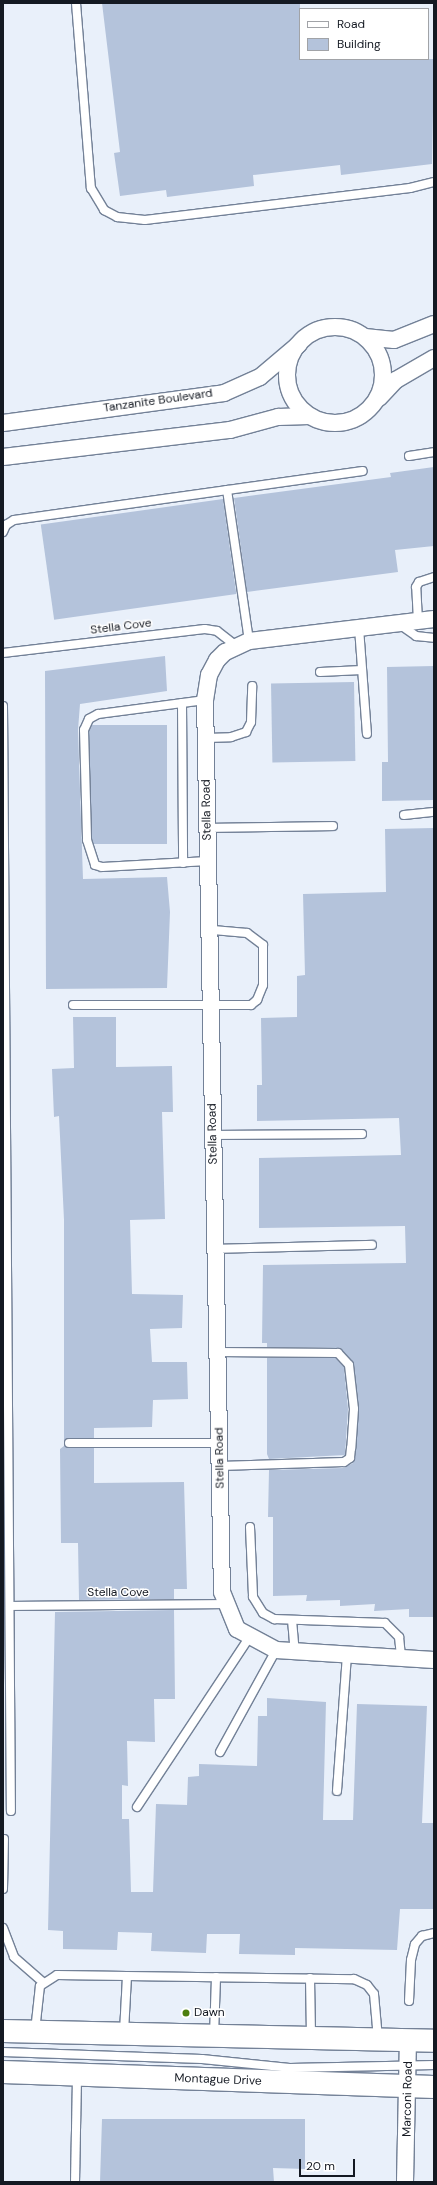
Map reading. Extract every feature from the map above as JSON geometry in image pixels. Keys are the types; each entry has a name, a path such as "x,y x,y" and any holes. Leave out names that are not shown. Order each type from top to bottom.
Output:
{"main road":[{"path":"3,2031 434,2041"},
{"name":"Montague Drive","path":"3,2072 434,2087"}],"street":[{"path":"365,337 394,340 434,324"},
{"path":"309,416 290,393 287,375 290,358 299,344 320,330 336,327 350,329 365,337 376,349 383,368 382,385 375,403"},
{"name":"Tanzanite Boulevard","path":"3,423 224,392 260,377 299,344"},
{"path":"3,457 230,430 278,417 309,416 330,423 343,423 360,417 396,380 434,358"},
{"name":"Stella Road","path":"426,620 243,644 217,660 209,675 205,700 222,1592 238,1630 249,1638 276,1650 347,1656 401,1657 434,1660"},
{"name":"Marconi Road","path":"405,2182 409,2065 408,2041"}],"lane":[{"path":"76,3 91,188 104,210 117,217 145,220 410,188 434,182"},
{"path":"409,456 434,452"},
{"path":"3,532 6,525 14,520 363,471"},
{"path":"227,490 243,644"},
{"path":"426,620 416,587 419,582 434,577"},
{"path":"398,623 416,636 434,638"},
{"path":"359,628 367,734"},
{"name":"Stella Cove","path":"3,653 205,629 217,630 243,644"},
{"path":"320,672 362,670"},
{"path":"206,738 231,737 246,732 251,722 252,686"},
{"path":"205,700 98,714 89,719 84,730 87,840 91,860 102,868 208,861"},
{"path":"182,703 183,863"},
{"path":"3,706 11,1811"},
{"path":"404,815 434,812"},
{"path":"208,828 333,826"},
{"path":"73,1005 251,1005 261,993 265,968 263,945 254,937 210,930"},
{"path":"213,1135 362,1134"},
{"path":"216,1249 372,1245"},
{"path":"218,1352 338,1353 349,1365 354,1409 350,1458 344,1462 220,1466"},
{"path":"68,1443 220,1443"},
{"path":"250,1527 253,1597 257,1606 274,1619 385,1623 399,1637 401,1657"},
{"name":"Stella Cove","path":"10,1606 226,1604"},
{"path":"292,1620 295,1652"},
{"path":"137,1807 249,1638"},
{"path":"220,1752 276,1650"},
{"path":"337,1791 347,1656"},
{"path":"3,1889 4,1839"},
{"path":"3,1928 14,1957 43,1982"},
{"path":"409,2001 411,1960 415,1944 422,1936 434,1933"},
{"path":"35,2032 40,1986 43,1982 57,1975 310,1978 354,1979 367,1985 374,1994 378,2039"},
{"path":"124,2034 127,1977"},
{"path":"214,2035 216,1977"},
{"path":"310,1978 311,2037"},
{"path":"3,2052 202,2059 290,2068 434,2065"},
{"path":"75,2182 77,2075"}],"building":[{"path":"102,3 300,3 299,60 434,59 432,164 341,175 340,165 253,175 254,186 167,197 166,190 120,196 114,153 120,152"},
{"path":"434,467 434,546 395,550 398,572 247,592 234,498 391,477 390,473"},
{"path":"223,499 236,594 54,620 41,525"},
{"path":"165,656 167,691 80,704 78,730 83,879 167,877 170,912 167,988 46,989 45,671"},
{"path":"434,666 434,800 382,801 382,762 388,762 387,667"},
{"path":"354,682 355,761 272,762 271,683"},
{"path":"89,725 167,725 167,844 89,844"},
{"path":"434,828 434,1617 409,1617 409,1609 374,1611 375,1604 340,1606 340,1600 306,1601 307,1595 273,1596 273,1517 268,1517 269,1470 344,1468 353,1463 359,1409 354,1364 340,1348 267,1347 267,1343 262,1343 263,1265 406,1263 405,1226 259,1228 259,1158 401,1155 399,1118 257,1121 257,1085 262,1085 261,1018 297,1017 297,976 305,975 303,894 386,892 385,829"},
{"path":"73,1017 116,1017 116,1067 172,1066 173,1112 162,1112 165,1219 130,1220 132,1294 183,1295 182,1328 150,1329 152,1362 187,1362 188,1399 153,1400 152,1427 94,1428 94,1438 64,1440 64,1220 59,1116 54,1117 52,1069 74,1068"},
{"path":"267,1358 336,1358 344,1367 348,1409 345,1455 269,1459 267,1454"},
{"path":"64,1446 94,1448 94,1483 184,1482 187,1589 174,1589 174,1599 79,1600 78,1543 61,1543 60,1449"},
{"path":"174,1610 175,1699 154,1699 155,1742 127,1741 128,1786 122,1785 122,1819 129,1819 131,1892 153,1892 156,1804 187,1805 188,1777 199,1776 199,1764 257,1766 258,1716 267,1716 267,1698 326,1702 323,1820 353,1820 357,1704 427,1706 422,1823 434,1823 434,1909 400,1909 397,1950 295,1948 295,1955 239,1954 240,1934 207,1934 206,1953 151,1951 152,1933 118,1932 117,1950 63,1949 63,1931 48,1930 55,1612"},
{"path":"102,2119 305,2119 305,2169 273,2168 274,2182 100,2182"}],"place":[{"name":"Dawn","path":"186,2013"}]}
